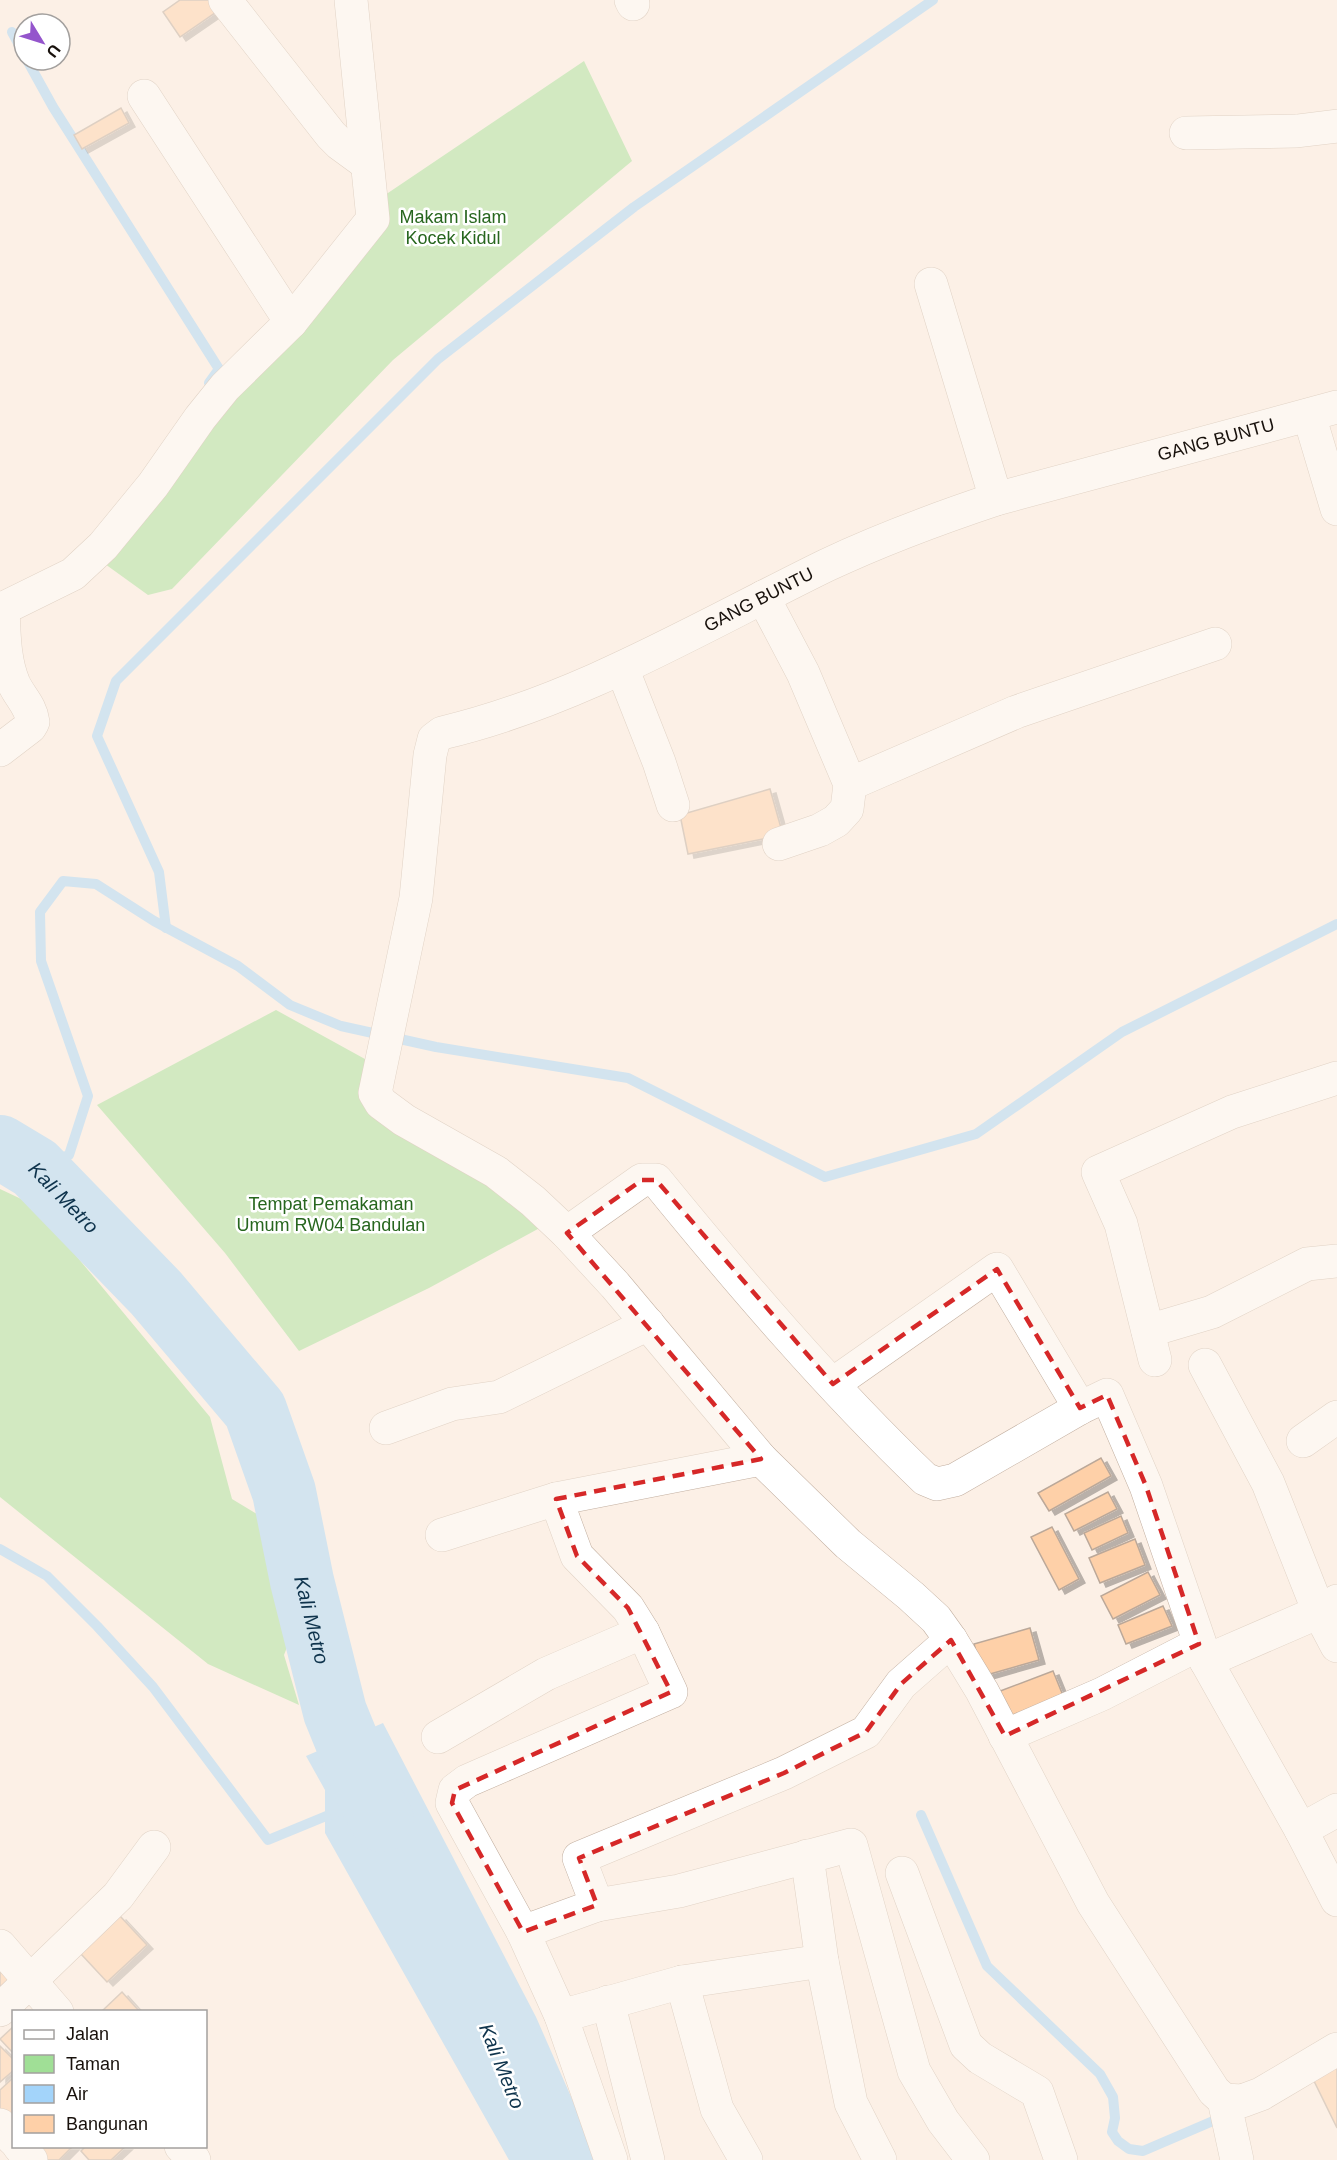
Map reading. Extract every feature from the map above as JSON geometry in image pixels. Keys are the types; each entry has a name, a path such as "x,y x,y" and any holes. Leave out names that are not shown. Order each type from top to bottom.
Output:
{"street":[{"path":"225,0 331,135 366,163"},
{"path":"0,750 30,727 33,722 30,709 14,684 9,668 2,609 73,574 103,546 153,485 225,387 291,322 373,219 351,0"},
{"path":"144,96 291,322"},
{"path":"1186,133 1297,131 1337,126"},
{"path":"931,284 996,499"},
{"path":"1323,411 1337,509"},
{"name":"GANG BUNTU","path":"567,1233 533,1201 496,1172 404,1120 381,1103 375,1093 416,898 427,778 434,739 442,733 499,718 622,668 876,543 996,499 1323,411"},
{"path":"763,597 803,673 850,784 847,808 836,821 820,830 779,844"},
{"path":"850,784 1016,712 1215,644"},
{"path":"622,668 659,762 673,806"},
{"path":"1337,1078 1232,1112 1098,1172 1121,1224 1152,1345 1307,1264 1337,1261"},
{"path":"1237,2160 1224,2100 1214,2091 1093,1903 982,1691 936,1619 848,1544 761,1459 648,1324 567,1233 642,1180 656,1180 721,1259 833,1384 925,1479 938,1484 955,1480 1080,1408 1107,1395 1146,1486 1202,1652 1301,1830 1337,1900"},
{"path":"833,1384 998,1269 1080,1408"},
{"path":"386,1428 452,1404 499,1397 648,1324"},
{"path":"1205,1365 1268,1483 1328,1607 1337,1646"},
{"path":"1303,1441 1337,1417"},
{"path":"442,1535 556,1499 761,1459"},
{"path":"556,1499 577,1556 628,1608 643,1632 671,1692 467,1781 455,1790 452,1803 523,1932 561,2016 610,2160"},
{"path":"1005,1736 1202,1652 1328,1607"},
{"path":"438,1737 546,1674 643,1632"},
{"path":"597,1905 579,1858 784,1773 866,1732 901,1684 951,1640"},
{"path":"1301,1830 1337,1810"},
{"path":"523,1932 597,1905 679,1891 852,1845 914,2071 943,2121 973,2160"},
{"path":"0,2010 118,1896 154,1847"},
{"path":"807,1856 822,1961 851,2103 880,2160"},
{"path":"902,1873 966,2045 980,2058 1036,2092 1061,2160"},
{"path":"0,1946 55,2010"},
{"path":"561,2016 682,1982 822,1961"},
{"path":"682,1982 717,2109 746,2160"},
{"path":"608,2002 648,2160"},
{"path":"1224,2100 1242,2101 1261,2094 1337,2049"},
{"path":"0,2125 12,2138"},
{"path":"21,2148 31,2160"},
{"path":"183,2148 194,2160"}],"highlighted area":[{"path":"642,1180 656,1180 833,1384 997,1269 1080,1408 1107,1395 1146,1486 1199,1644 1005,1736 951,1640 901,1684 866,1732 784,1773 579,1858 597,1905 523,1932 452,1803 455,1790 671,1692 628,1608 577,1556 556,1499 761,1459 567,1233"}],"green space":[{"name":"Makam Islam Kocek Kidul","path":"584,61 632,161 393,360 172,589 148,595 105,564 385,195"},
{"name":"Tempat Pemakaman Umum RW04 Bandulan","path":"276,1010 374,1064 368,1098 474,1169 547,1224 429,1288 299,1351 225,1253 97,1105"},
{"path":"0,1189 34,1205 210,1417 232,1499 257,1514 264,1548 306,1598 284,1655 299,1705 208,1664 0,1497"}],"water":[{"path":"383,1723 536,2017 594,2149 595,2160 509,2160 325,1833 325,1790 306,1756"}],"building":[{"path":"180,0 217,0 222,8 180,37 163,12"},
{"path":"121,108 129,123 82,149 74,135"},
{"path":"770,789 783,835 688,854 680,815"},
{"path":"1101,1458 1111,1476 1049,1511 1038,1493"},
{"path":"1108,1492 1117,1509 1074,1531 1065,1514"},
{"path":"1121,1516 1128,1533 1092,1550 1084,1533"},
{"path":"1052,1527 1079,1579 1059,1590 1031,1537"},
{"path":"1135,1539 1145,1565 1100,1583 1089,1558"},
{"path":"1148,1572 1160,1595 1113,1619 1101,1596"},
{"path":"1163,1606 1172,1626 1126,1644 1118,1625"},
{"path":"1030,1628 1039,1660 983,1676 974,1644"},
{"path":"1053,1671 1064,1698 1005,1720 995,1693"},
{"path":"120,1916 147,1945 107,1982 81,1954"},
{"path":"0,1966 10,1978 0,1987"},
{"path":"122,1992 138,2010 103,2010"},
{"path":"12,2028 12,2052 0,2039"},
{"path":"0,2046 12,2058 12,2072 0,2082"},
{"path":"1337,2064 1337,2128 1313,2079"},
{"path":"12,2079 12,2115 7,2119 0,2112 0,2090"},
{"path":"32,2148 71,2148 59,2160 39,2160"},
{"path":"84,2148 124,2148 111,2160 89,2160 81,2151"}],"waterway":[{"path":"166,928 159,872 97,736 116,681 438,359 634,207 933,0"},
{"path":"34,72 53,107 219,369 209,383"},
{"path":"35,1168 69,1155 88,1096 41,961 40,912 63,881 96,884 154,921 238,966 290,1005 341,1026 436,1047 628,1078 825,1177 976,1134 1122,1032 1337,924"},
{"name":"Kali Metro","path":"0,1147 35,1168 156,1293 255,1410 284,1492 302,1581 335,1712 370,1798 382,1820"},
{"path":"0,1549 47,1576 97,1626 153,1687 268,1840 336,1812"},
{"path":"921,1815 987,1966 1100,2074 1113,2097 1115,2118 1112,2132 1118,2141 1129,2149 1143,2151 1220,2118"}]}
